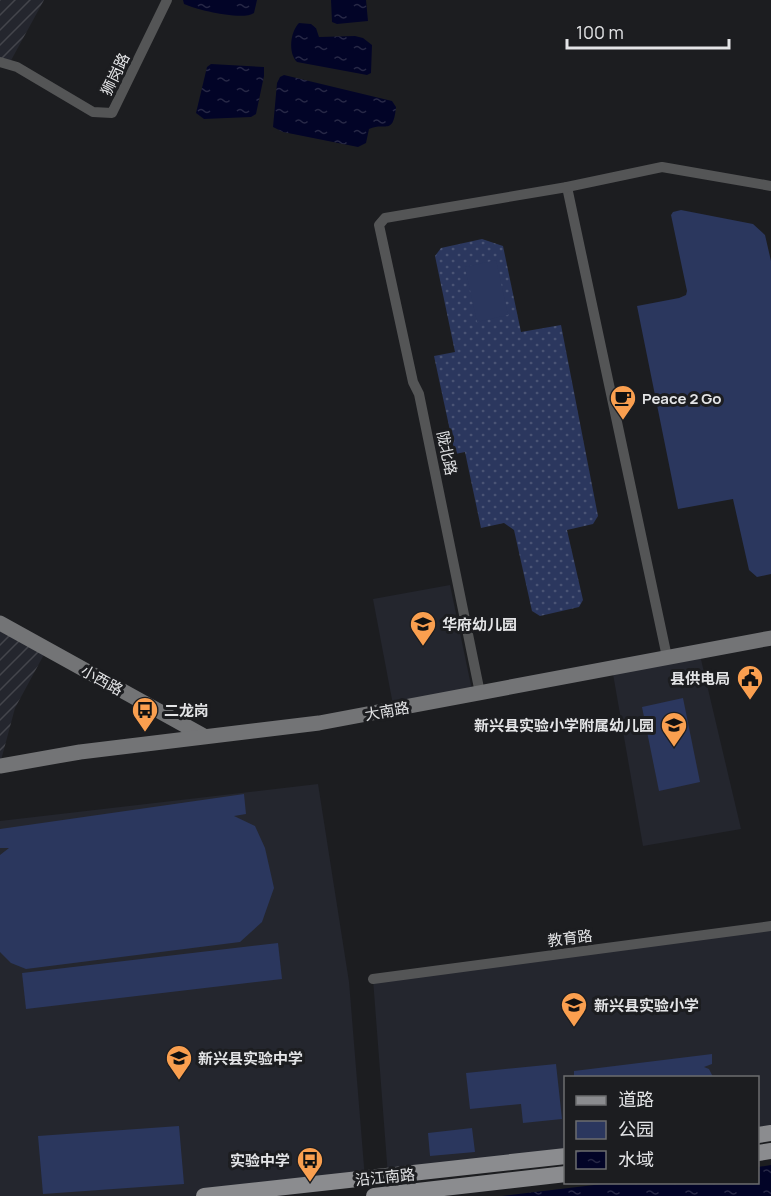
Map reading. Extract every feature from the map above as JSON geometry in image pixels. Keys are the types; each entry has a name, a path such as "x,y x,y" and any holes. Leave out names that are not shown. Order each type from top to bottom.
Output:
{"main road":[{"name":"沿江南路","path":"204,1196 564,1156"},
{"name":"沿江南路","path":"374,1196 564,1174"}],"street":[{"name":"狮岗路","path":"0,62 17,67 93,112 112,113 168,0"},
{"path":"667,657 567,187 662,167 771,186"},
{"name":"陇北路","path":"480,693 419,394 413,382 379,225 381,221 567,187"},
{"name":"小西路","path":"0,623 204,736"},
{"name":"大南路","path":"0,766 80,752 319,723 771,638"},
{"name":"教育路","path":"373,979 771,926"}],"shaded area":[{"path":"0,0 44,0 9,64 0,62"},
{"name":"华府幼儿园","path":"450,585 473,695 394,710 373,599"},
{"path":"0,623 47,649 15,708 0,764"},
{"name":"新兴县实验小学附属幼儿园","path":"699,651 741,829 643,846 612,668"},
{"name":"新兴县实验中学","path":"318,784 349,982 365,1179 204,1196 0,1196 0,821"},
{"name":"新兴县实验小学","path":"771,926 771,1133 759,1135 759,1076 564,1076 564,1156 388,1176 373,979"}],"green space":[{"path":"681,210 753,224 765,235 771,261 771,574 757,577 749,570 733,499 678,509 637,306 686,295 671,215"},
{"path":"482,239 503,246 521,332 561,325 598,516 593,524 567,530 583,600 579,607 540,616 532,611 514,530 504,523 481,528 465,452 455,454 434,356 455,352 435,256 441,248"},
{"path":"496,260 508,315 477,322 465,267"},
{"path":"683,698 700,782 659,791 642,707"},
{"path":"244,794 246,814 234,816 255,826 265,848 274,888 262,922 240,942 26,969 11,963 0,952 0,855 9,848 0,848 0,829"},
{"path":"278,943 282,979 26,1009 22,973"},
{"path":"712,1054 712,1064 704,1067 709,1069 712,1076 574,1076 574,1071"},
{"path":"556,1064 562,1119 523,1123 521,1104 470,1109 466,1073"},
{"path":"179,1126 184,1184 43,1194 38,1136"},
{"path":"472,1128 475,1152 430,1156 428,1133"}],"water":[{"path":"183,0 257,0 254,13 240,16 199,9 184,4"},
{"path":"331,0 366,0 368,21 337,24 332,22"},
{"path":"299,23 311,24 316,28 319,37 355,36 363,38 372,45 371,73 367,75 297,62 292,53 291,42"},
{"path":"211,64 264,67 256,114 251,117 204,119 196,113 207,67"},
{"path":"284,75 392,101 396,107 393,122 387,126 369,129 366,143 358,147 283,132 273,127 277,83"},
{"path":"771,1165 771,1196 502,1196 602,1184 759,1184 759,1167"}],"place":[{"name":"Peace 2 Go","path":"623,421"},
{"name":"华府幼儿园","path":"423,647"},
{"name":"县供电局","path":"750,701"},
{"name":"二龙岗","path":"145,733"},
{"name":"新兴县实验小学附属幼儿园","path":"674,748"},
{"name":"新兴县实验小学","path":"574,1028"},
{"name":"新兴县实验中学","path":"179,1081"},
{"name":"实验中学","path":"310,1183"}]}
